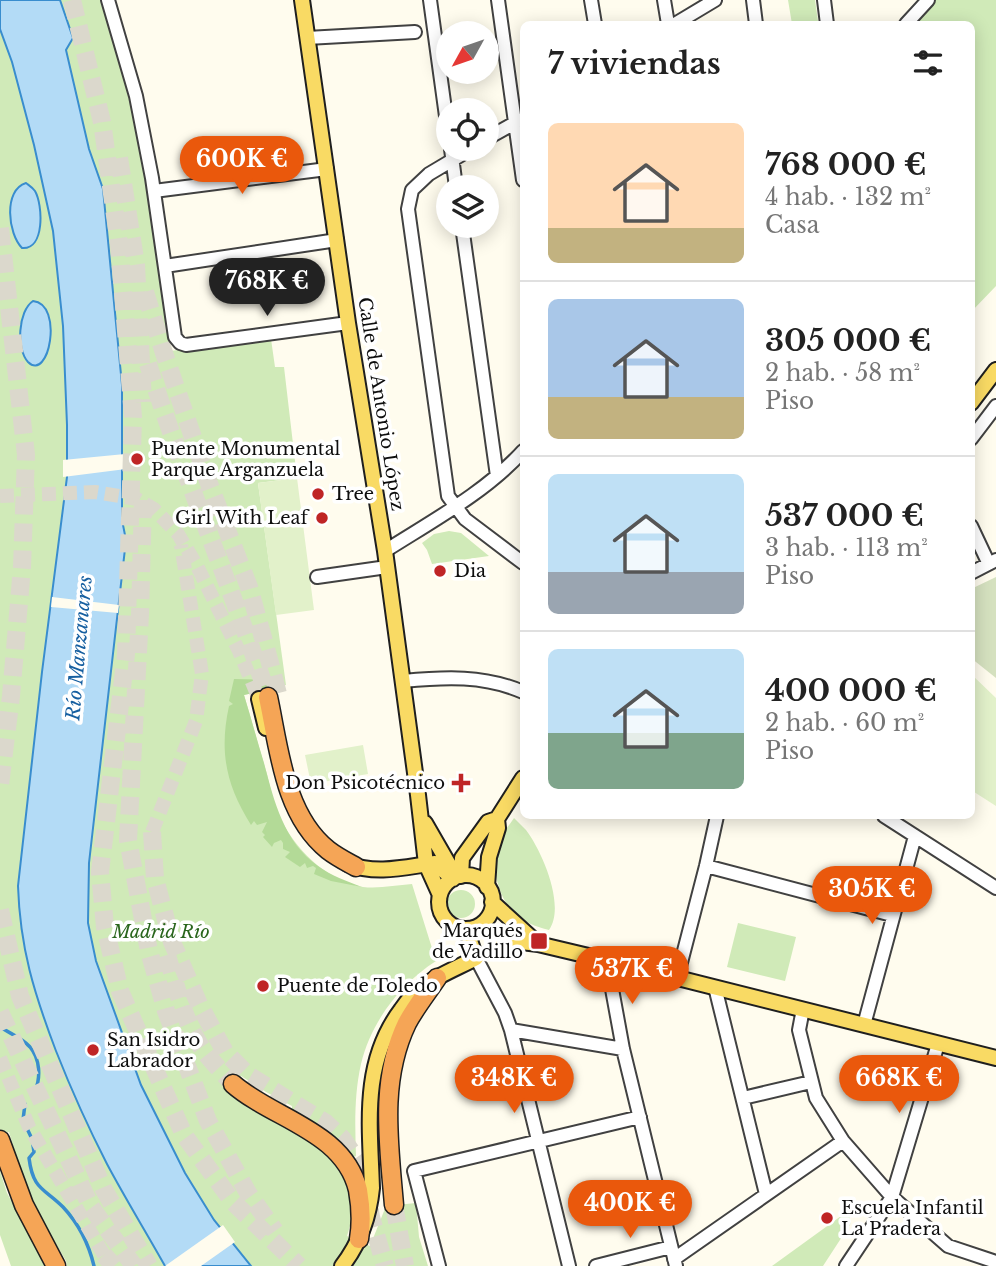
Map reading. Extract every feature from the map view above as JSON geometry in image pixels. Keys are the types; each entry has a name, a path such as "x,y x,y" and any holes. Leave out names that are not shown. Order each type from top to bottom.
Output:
{"highway":[{"path":"268,697 284,773 295,807 311,834 328,851 356,867"},
{"path":"394,1205 387,1112 390,1081 398,1047 408,1022 437,978"},
{"path":"233,1084 255,1101 322,1139 344,1160 353,1174 360,1201 359,1239"},
{"path":"0,1140 24,1206 56,1266"}],"main road":[{"name":"Calle de Antonio López","path":"302,0 348,323 385,551 426,864 440,895"},
{"path":"975,398 996,370"},
{"path":"473,927 490,913 492,902 487,887 489,857 498,828 497,819 520,783"},
{"name":"Calle de Antonio López","path":"421,815 457,878"},
{"path":"457,878 462,858 488,822 497,819"},
{"path":"356,867 388,871 435,863 457,878"},
{"path":"487,887 477,878 457,878 445,886 439,903 444,918 456,927 473,927 504,940 538,944 618,963 996,1058"},
{"path":"492,902 538,944"},
{"path":"344,1263 359,1239 372,1188 370,1128 372,1079 376,1058 387,1030 409,998 422,986 476,958 473,927"}],"street":[{"path":"108,0 136,96 154,191 175,337 186,345 348,323"},
{"path":"430,0 443,98"},
{"path":"498,0 520,120 499,132"},
{"path":"591,0 594,21"},
{"path":"664,0 668,21"},
{"path":"680,21 715,0"},
{"path":"753,0 756,21"},
{"path":"824,0 827,21"},
{"path":"911,19 913,0"},
{"path":"911,19 928,0"},
{"path":"307,38 415,32"},
{"path":"444,161 412,190 408,209 448,496 465,519 520,561"},
{"path":"154,191 327,169"},
{"path":"464,238 496,476"},
{"path":"165,266 337,240"},
{"path":"975,435 995,413"},
{"path":"385,551 496,476 520,454"},
{"path":"975,534 987,560 993,561"},
{"path":"975,571 993,561"},
{"path":"317,577 387,567"},
{"path":"403,681 469,678 494,682 520,691"},
{"path":"677,978 716,819"},
{"path":"889,819 996,888"},
{"path":"864,1025 915,836"},
{"path":"706,866 892,915"},
{"path":"476,958 511,1030 569,1266"},
{"path":"618,963 612,989 623,1049 674,1257"},
{"path":"715,987 766,1194"},
{"path":"803,1009 799,1030 811,1082 816,1097 843,1141 891,1197 948,1246 996,1262"},
{"path":"511,1030 623,1049"},
{"path":"846,1266 891,1197 938,1044"},
{"path":"743,1098 811,1082"},
{"path":"439,1266 415,1171 640,1117"},
{"path":"596,1266 674,1257 843,1141"}],"green space":[{"name":"Madrid Río","path":"0,0 102,0 124,70 147,172 170,351 271,339 275,367 284,367 297,478 258,483 286,685 244,695 276,807 298,846 317,865 350,884 375,888 412,884 436,961 399,993 372,1033 361,1064 356,1099 356,1156 351,1158 292,1115 292,1106 241,1076 225,1088 317,1144 338,1163 351,1193 352,1219 347,1236 370,1246 386,1206 416,1203 419,1237 428,1266 67,1266 28,1196 9,1132 0,1134"},
{"path":"788,0 815,0 818,21 792,21"},
{"path":"935,0 996,0 996,286 975,308 975,21 915,21"},
{"path":"277,258 279,272 221,282 219,266"},
{"path":"297,478 314,610 276,615 258,483"},
{"path":"449,531 461,533 489,556 432,564 422,543 434,534"},
{"path":"996,577 996,678 975,661 975,587"},
{"path":"975,678 996,698 996,806 975,793"},
{"path":"234,679 278,680 280,687 244,695 282,820 306,856 329,873 362,887 331,881 314,874 316,868 307,868 305,863 300,867 285,857 290,852 283,849 281,840 272,847 263,837 265,835 262,832 267,822 257,825 254,821 251,825 230,782 225,753 226,723 229,706 233,704 229,701"},
{"path":"363,745 368,774 311,784 305,755"},
{"path":"514,818 532,839 550,879 555,907 554,920 549,930 530,924 514,913 500,889 495,869 496,850 502,835"},
{"path":"461,890 471,894 475,904 471,914 461,918 451,914 447,904 451,894"},
{"path":"738,923 796,937 785,981 727,967"},
{"path":"0,1171 7,1193 46,1266 11,1266 0,1235"},
{"path":"848,1211 851,1223 823,1266 772,1266"}],"water":[{"name":"Río Manzanares","path":"0,0 60,0 73,38 66,50 89,149 103,189 122,385 122,520 126,540 89,863 88,923 96,961 141,1085 185,1173 214,1220 251,1266 165,1266 107,1164 74,1094 41,1009 25,950 18,886 67,477 67,425 63,326 53,231 34,145 12,62 0,29"},
{"path":"26,183 38,198 40,226 35,242 22,248 13,233 10,213 14,194"},
{"path":"33,301 43,305 51,327 47,353 36,366 24,356 20,340 24,313"}],"pier":[{"path":"125,454 126,469 63,477 63,460"},
{"path":"52,597 119,605 118,613 51,607"},
{"path":"223,1225 235,1242 201,1266 165,1266"}],"waterway":[{"path":"0,1027 23,1041 36,1057 38,1080 35,1091"},
{"path":"25,1104 23,1120 32,1139 34,1152 29,1158 33,1176 78,1227 94,1266"}],"tunnel":[{"path":"72,0 102,122 119,244 133,417 126,654 100,872 105,927 120,991 184,1135 233,1202 299,1266"},
{"path":"119,158 136,265 143,402"},
{"path":"0,228 26,455 22,567 0,785"},
{"path":"145,292 208,481 249,587 278,694"},
{"path":"148,364 268,697"},
{"path":"0,496 95,492 137,499 154,509 178,534 197,566 239,651 259,699"},
{"path":"143,500 128,840 149,951 166,1011 208,1121 248,1193 275,1231"},
{"path":"152,832 196,721 202,674 181,545"},
{"path":"152,832 155,879 172,942 199,1004 225,1052 248,1075 326,1123 342,1138 356,1158 365,1179 371,1217 385,1266"},
{"path":"0,910 20,996 104,1190 149,1266"},
{"path":"167,955 194,1035 207,1055 233,1084"},
{"path":"0,1012 91,1207 134,1266"},
{"path":"0,1058 29,1127 104,1255"},
{"path":"394,1205 405,1266"},
{"path":"104,1255 114,1266"}],"place":[{"name":"Puente Monumental Parque Arganzuela","path":"137,459"},
{"name":"Tree","path":"318,494"},
{"name":"Girl With Leaf","path":"322,518"},
{"name":"Dia","path":"440,571"},
{"name":"Don Psicotécnico","path":"461,783"},
{"name":"Marqués de Vadillo","path":"539,941"},
{"name":"Puente de Toledo","path":"263,986"},
{"name":"San Isidro Labrador","path":"93,1050"},
{"name":"Escuela Infantil La Pradera","path":"827,1218"}]}
